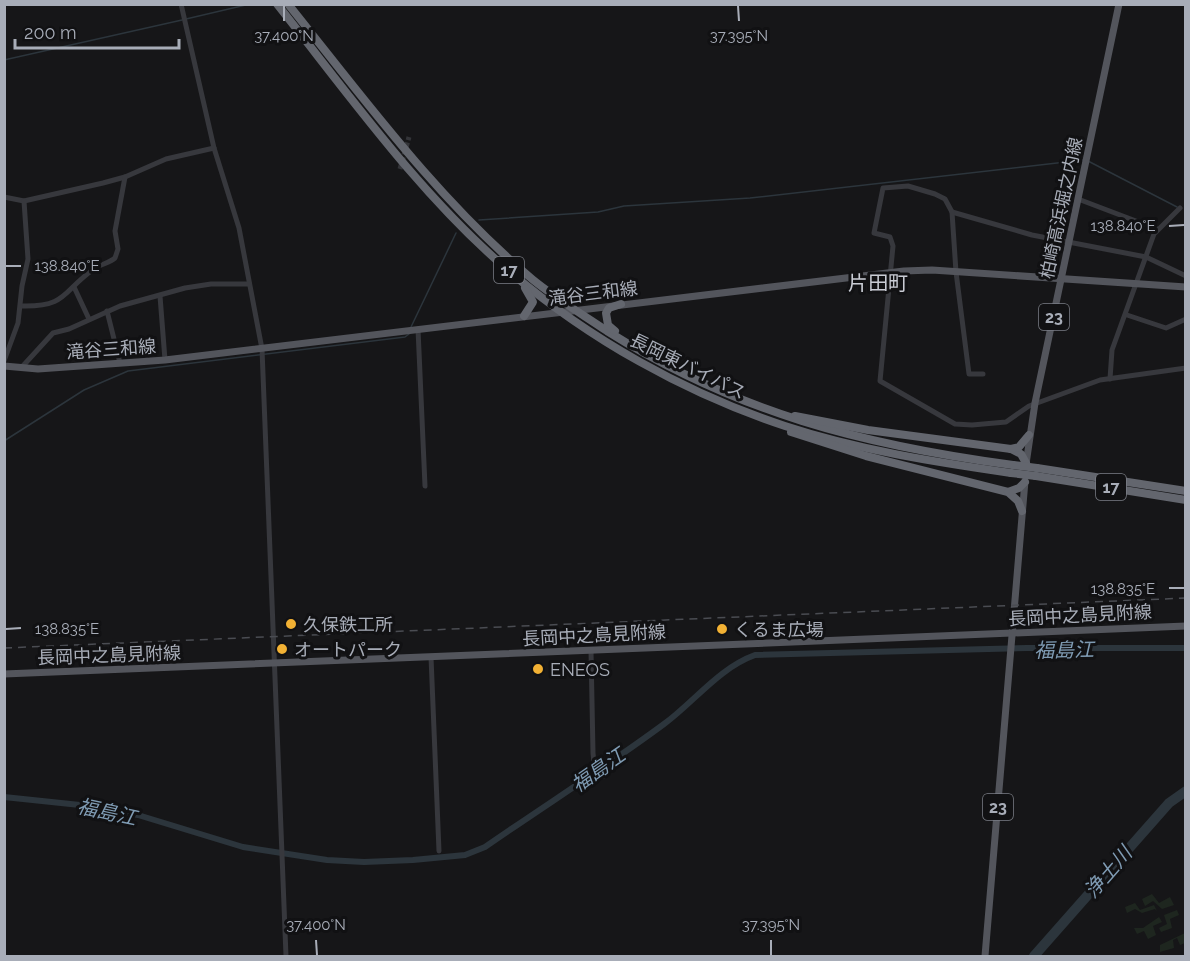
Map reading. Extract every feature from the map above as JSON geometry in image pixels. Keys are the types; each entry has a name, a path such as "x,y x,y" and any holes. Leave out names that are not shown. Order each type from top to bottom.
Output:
{"highway":[{"name":"長岡東バイパス","path":"277,4 407,165 485,249 562,312 656,370 736,407 819,432"},
{"name":"長岡東バイパス","path":"288,4 384,125 449,200 533,280 575,310 682,374 747,404 819,432"},
{"path":"407,165 435,201 468,236 531,294 532,306 524,316"},
{"path":"621,304 609,308 606,314 606,322 612,329 638,346 747,404"},
{"path":"819,432 896,434 1011,449 1020,454 1026,463"},
{"path":"819,432 1008,492 1018,501 1022,512"},
{"name":"17","path":"819,432 975,464 1185,491"},
{"path":"1011,449 1018,447 1029,435"},
{"name":"17","path":"1037,472 1185,500"},
{"path":"1008,492 1019,488 1025,482"}],"main road":[{"name":"柏崎高浜堀之内線","path":"1012,633 1029,435 1119,4"},
{"name":"滝谷三和線","path":"4,366 53,368 165,360 891,272 956,272 1185,287"},
{"name":"長岡中之島見附線","path":"4,674 1185,626"},
{"name":"23","path":"985,957 1012,633"}],"street":[{"path":"181,4 214,148 239,228 262,349 286,957"},
{"path":"4,197 24,201 125,177 166,159 214,148"},
{"path":"22,306 52,304 96,267 112,260 117,254 115,231 125,177"},
{"path":"983,374 969,374 956,272 952,212 945,199 908,186 883,189 874,233 892,239 880,381 946,420 962,425 1006,422 1021,410 1035,403 1092,382 1146,371 1185,368"},
{"path":"1078,199 1157,229"},
{"path":"4,361 22,306 22,285 28,259 24,201"},
{"path":"1110,379 1112,350 1127,315 1157,229 1168,223 1180,208"},
{"path":"952,212 1032,235 1146,257 1185,276"},
{"path":"21,368 52,333 69,329 107,311 185,288 211,284 249,284"},
{"path":"74,287 89,319"},
{"path":"160,296 165,360"},
{"path":"107,311 120,363"},
{"path":"1127,315 1166,328 1185,319"},
{"path":"418,329 425,486"},
{"path":"591,651 592,753 603,774"},
{"path":"431,657 439,851"}],"shaded area":[{"path":"1152,894 1159,903 1170,897 1174,905 1162,909 1153,901 1145,906 1142,899"},
{"path":"1135,903 1140,910 1154,905 1157,911 1155,909 1142,913 1135,909 1127,913 1125,907"},
{"path":"1177,910 1179,915 1170,919 1172,928 1161,932 1159,928 1167,924 1164,915"},
{"path":"1159,917 1162,922 1153,926 1156,935 1148,939 1144,931 1137,934 1134,928 1143,928"},
{"path":"1185,933 1185,943 1180,945 1177,938 1173,940 1174,948 1160,952 1160,945"}],"waterway":[{"path":"186,19 250,4"},
{"path":"4,60 182,20"},
{"path":"479,220 598,212 624,206 750,198 1083,160"},
{"path":"1088,161 1177,207"},
{"path":"411,327 456,233"},
{"path":"4,441 84,390 128,371 405,337 409,334"},
{"name":"福島江","path":"4,797 99,807 138,815 243,847 327,860 364,862 465,855 485,847 620,756 664,724 730,668 755,655 1027,648 1186,648"},
{"name":"浄土川","path":"1034,956 1169,803 1186,791"}],"tunnel":[{"path":"400,169 409,137"}],"railway":[{"path":"4,648 1186,598"}],"place":[{"name":"久保鉄工所","path":"291,624"},
{"name":"くるま広場","path":"722,629"},
{"name":"オートパーク","path":"282,649"},
{"name":"ENEOS","path":"538,669"}],"district":[{"name":"片田町","path":"878,283"}]}
